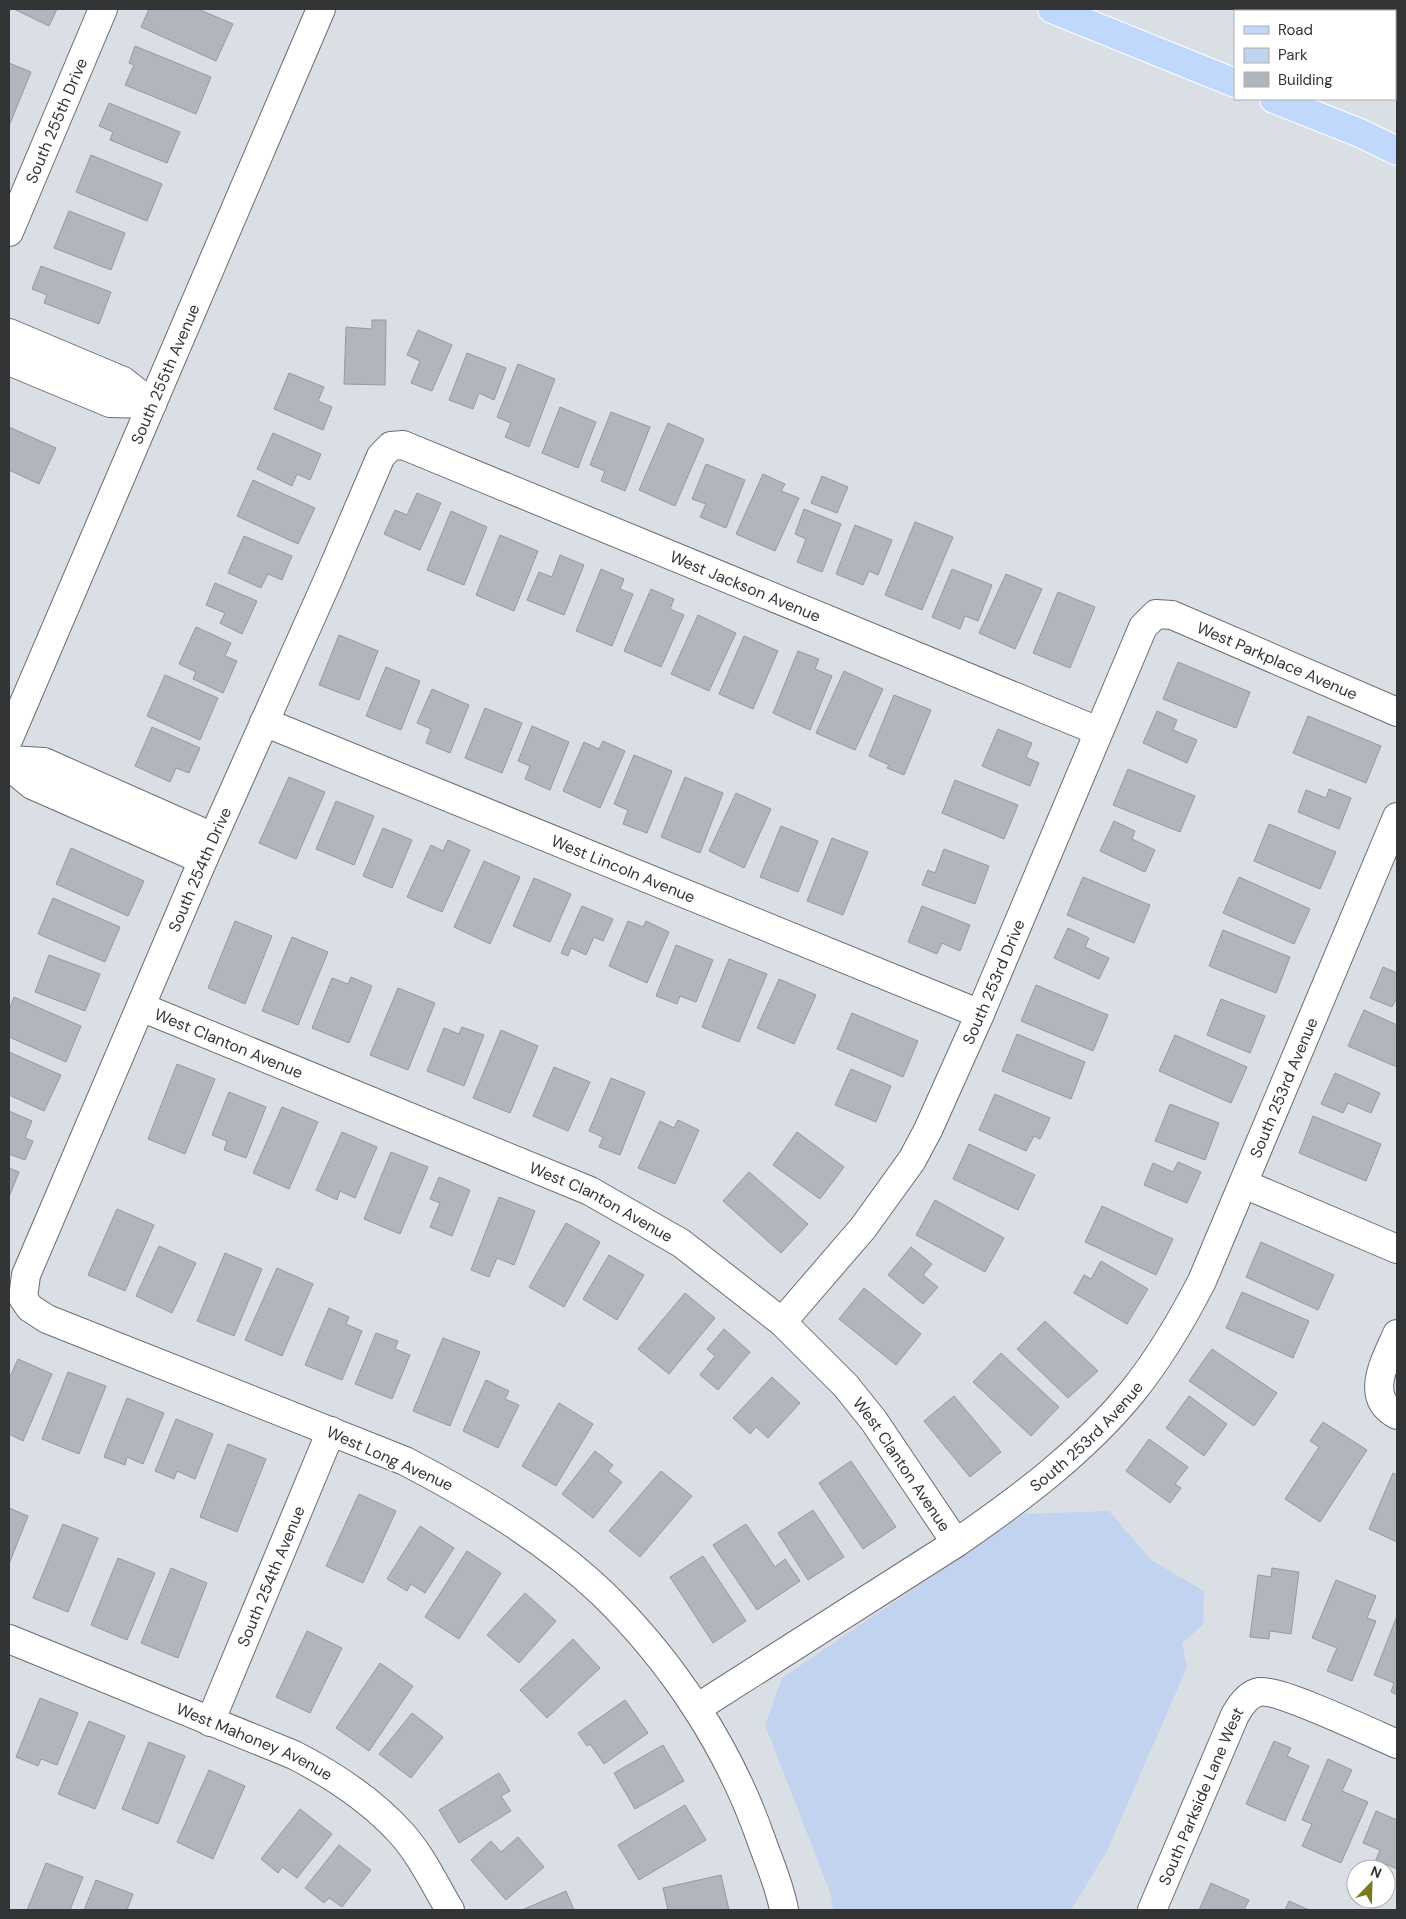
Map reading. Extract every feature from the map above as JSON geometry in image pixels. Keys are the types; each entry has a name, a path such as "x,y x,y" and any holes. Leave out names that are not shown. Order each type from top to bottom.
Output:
{"main road":[{"path":"1052,9 1234,83"},
{"path":"1277,100 1360,133 1397,151"}],"street":[{"name":"South 255th Drive","path":"9,232 15,199 103,9"},
{"name":"South 255th Avenue","path":"9,738 321,9"},
{"path":"9,333 123,381 152,404"},
{"path":"9,361 110,403 152,404"},
{"name":"West Jackson Avenue","path":"391,446 403,445 1098,731"},
{"name":"South 254th Drive","path":"23,1298 26,1275 208,848 381,456 391,446"},
{"name":"South 253rd Drive","path":"782,1322 863,1228 912,1160 928,1130 980,1014 1143,627 1156,614"},
{"name":"West Parkplace Avenue","path":"1156,614 1172,614 1397,712"},
{"name":"West Lincoln Avenue","path":"264,722 980,1014"},
{"path":"9,760 44,762 208,848"},
{"path":"9,766 32,785 208,848"},
{"name":"South 253rd Avenue","path":"697,1708 956,1543 998,1514 1094,1433 1134,1390 1171,1338 1202,1281 1397,817"},
{"name":"West Clanton Avenue","path":"141,1007 590,1191 681,1243 782,1322 846,1386 874,1421 956,1543"},
{"path":"1244,1184 1397,1249"},
{"name":"West Long Avenue","path":"23,1298 30,1308 47,1319 331,1430 405,1461 461,1490 568,1564 601,1592 640,1634 697,1708"},
{"path":"1397,1334 1382,1370 1378,1391 1388,1410 1397,1415"},
{"name":"South 254th Avenue","path":"210,1722 331,1430"},
{"name":"West Mahoney Avenue","path":"9,1639 294,1755 324,1770 364,1799 402,1834 450,1910"},
{"name":"South Parkside Lane West","path":"1152,1910 1234,1715 1243,1703 1260,1692 1285,1697 1397,1744"},
{"path":"697,1708 725,1756 751,1812 784,1910"}],"green space":[{"path":"1109,1511 1151,1560 1204,1591 1203,1625 1182,1643 1187,1667 1107,1851 1071,1910 833,1910 831,1895 765,1725 782,1678 1024,1514"}],"building":[{"path":"14,9 57,9 49,26"},
{"path":"149,9 198,9 233,24 216,61 141,27"},
{"path":"135,46 211,77 196,114 125,85 134,65 129,63"},
{"path":"9,63 31,72 9,126"},
{"path":"109,103 180,132 167,163 110,140 113,132 99,126"},
{"path":"91,155 162,184 147,221 76,192"},
{"path":"69,211 125,233 111,270 54,248"},
{"path":"41,266 111,292 99,324 44,303 47,295 32,289"},
{"path":"372,320 386,320 385,385 344,384 346,327 372,329"},
{"path":"418,330 452,345 432,391 411,383 420,361 407,355"},
{"path":"467,353 506,368 494,400 479,393 473,409 449,400"},
{"path":"518,364 555,379 529,447 505,437 511,423 497,417"},
{"path":"289,373 324,387 318,401 332,407 323,430 274,409"},
{"path":"560,407 596,422 578,468 542,453"},
{"path":"611,412 650,427 625,491 601,481 605,471 590,465"},
{"path":"668,423 704,439 675,506 639,490"},
{"path":"9,427 56,448 39,484 9,470"},
{"path":"273,433 321,454 310,480 297,474 292,486 257,469"},
{"path":"706,464 745,480 726,528 700,517 706,504 692,499"},
{"path":"763,474 785,484 781,491 799,498 775,551 736,534"},
{"path":"822,476 848,487 837,513 811,503"},
{"path":"253,480 315,508 298,544 237,516"},
{"path":"417,493 441,503 420,550 384,534 395,510 407,515"},
{"path":"804,509 841,524 822,572 797,562 806,539 795,534"},
{"path":"451,511 487,527 464,585 427,570"},
{"path":"915,522 953,537 922,610 885,595"},
{"path":"855,525 892,540 878,575 869,571 863,585 836,574"},
{"path":"500,535 538,551 514,611 476,595"},
{"path":"244,536 292,556 282,580 268,574 261,588 228,573"},
{"path":"560,555 584,565 564,615 527,600 539,572 552,577"},
{"path":"601,569 624,579 620,589 633,594 612,646 576,631"},
{"path":"952,569 992,585 978,621 965,616 960,629 932,617"},
{"path":"1006,574 1042,589 1015,649 979,633"},
{"path":"215,583 257,601 242,634 220,623 225,613 206,605"},
{"path":"651,589 674,599 670,609 684,615 661,667 624,651"},
{"path":"1058,592 1095,607 1070,668 1033,653"},
{"path":"698,615 736,633 709,691 671,674"},
{"path":"196,627 231,643 225,656 237,661 223,693 193,679 196,672 179,664"},
{"path":"339,635 378,651 359,700 319,685"},
{"path":"744,636 778,651 753,709 719,694"},
{"path":"798,651 819,659 815,669 832,676 810,730 773,713"},
{"path":"1178,662 1250,692 1236,728 1163,699"},
{"path":"386,667 420,681 401,730 366,716"},
{"path":"844,671 883,689 855,750 816,733"},
{"path":"165,675 218,698 200,740 147,716"},
{"path":"432,689 469,705 450,753 426,743 431,729 417,723"},
{"path":"894,695 931,710 904,775 887,768 889,765 869,756"},
{"path":"485,708 522,723 502,773 465,758"},
{"path":"1157,711 1177,720 1173,730 1197,740 1187,763 1143,743"},
{"path":"1308,716 1381,746 1366,783 1293,753"},
{"path":"532,726 569,742 550,790 525,779 530,766 518,761"},
{"path":"152,727 200,748 189,773 176,768 170,782 135,766"},
{"path":"998,729 1032,743 1026,757 1039,763 1030,786 982,766"},
{"path":"603,741 625,751 600,808 563,791 584,742 599,749"},
{"path":"634,755 672,771 647,833 623,824 628,810 614,804"},
{"path":"1128,769 1195,796 1180,832 1113,805"},
{"path":"289,777 325,792 296,859 259,843"},
{"path":"685,777 723,793 700,853 661,837"},
{"path":"955,780 1018,805 1004,839 942,813"},
{"path":"1329,789 1351,798 1339,829 1298,812 1306,790 1326,798"},
{"path":"736,793 771,809 744,868 709,851"},
{"path":"336,801 374,816 354,865 316,849"},
{"path":"1114,821 1135,831 1132,839 1155,850 1145,872 1100,851"},
{"path":"1269,824 1336,852 1320,889 1254,861"},
{"path":"781,826 818,841 798,892 760,877"},
{"path":"383,828 412,840 392,888 363,876"},
{"path":"832,838 868,852 843,915 807,901"},
{"path":"448,840 470,850 442,912 407,897 431,845 443,851"},
{"path":"71,848 144,881 128,916 56,884"},
{"path":"944,849 989,866 975,904 922,885 928,870 935,873"},
{"path":"484,861 520,877 490,944 454,927"},
{"path":"1083,877 1150,905 1134,943 1067,915"},
{"path":"1239,877 1310,909 1294,944 1223,913"},
{"path":"534,878 571,894 550,942 513,926"},
{"path":"53,898 120,927 105,962 38,934"},
{"path":"582,906 613,919 603,941 594,937 586,955 571,948 568,956 561,953"},
{"path":"922,906 970,925 960,951 942,943 937,954 908,942"},
{"path":"235,921 272,936 245,1004 208,988"},
{"path":"628,921 643,927 646,921 669,932 647,983 609,966"},
{"path":"1068,928 1089,938 1085,947 1109,958 1099,979 1054,958"},
{"path":"1223,930 1290,957 1276,993 1209,966"},
{"path":"292,937 328,952 298,1025 262,1011"},
{"path":"676,945 713,960 696,1002 680,996 677,1004 656,996"},
{"path":"49,955 100,974 85,1011 35,992"},
{"path":"729,959 767,974 739,1042 702,1027"},
{"path":"1383,967 1397,973 1397,998 1392,1007 1370,998"},
{"path":"351,977 372,986 349,1043 312,1028 332,978 348,984"},
{"path":"779,979 816,995 794,1044 757,1028"},
{"path":"1036,985 1108,1015 1093,1051 1021,1021"},
{"path":"398,988 435,1003 408,1070 370,1055"},
{"path":"14,997 81,1026 66,1062 9,1037 9,1010"},
{"path":"1221,999 1265,1016 1250,1053 1207,1035"},
{"path":"1364,1010 1397,1025 1397,1067 1348,1046"},
{"path":"852,1013 918,1041 903,1077 837,1049"},
{"path":"462,1027 484,1035 464,1086 427,1071 444,1028 459,1034"},
{"path":"501,1030 538,1046 510,1113 473,1098"},
{"path":"1017,1034 1085,1062 1071,1099 1002,1071"},
{"path":"1175,1035 1247,1067 1231,1103 1159,1071"},
{"path":"9,1052 61,1075 44,1111 9,1095"},
{"path":"177,1064 215,1079 185,1154 148,1139"},
{"path":"554,1067 590,1082 568,1131 533,1116"},
{"path":"851,1069 891,1086 876,1122 835,1105"},
{"path":"1335,1073 1380,1093 1371,1113 1348,1103 1343,1113 1321,1104"},
{"path":"611,1078 645,1092 620,1155 599,1147 603,1137 589,1131"},
{"path":"229,1092 266,1107 246,1158 224,1150 227,1141 212,1135"},
{"path":"995,1094 1050,1118 1040,1139 1034,1136 1026,1151 979,1130"},
{"path":"1170,1104 1219,1123 1205,1160 1155,1141"},
{"path":"282,1107 318,1122 289,1189 253,1173"},
{"path":"9,1111 32,1121 25,1138 33,1141 25,1160 9,1154"},
{"path":"1313,1116 1381,1144 1366,1181 1299,1153"},
{"path":"678,1120 699,1130 675,1184 638,1168 660,1121 674,1128"},
{"path":"342,1132 377,1147 355,1198 340,1191 337,1200 316,1190"},
{"path":"797,1132 844,1167 820,1199 773,1165"},
{"path":"969,1144 1035,1175 1018,1210 953,1179"},
{"path":"391,1152 428,1167 400,1234 364,1219"},
{"path":"1178,1162 1201,1172 1187,1203 1144,1185 1153,1163 1173,1172"},
{"path":"9,1168 19,1172 9,1197"},
{"path":"749,1172 808,1224 781,1253 723,1201"},
{"path":"439,1177 470,1190 452,1236 430,1227 440,1203 430,1199"},
{"path":"499,1197 535,1211 514,1265 497,1258 489,1277 471,1270"},
{"path":"935,1200 1004,1238 985,1272 916,1235"},
{"path":"1102,1206 1173,1239 1156,1275 1085,1242"},
{"path":"117,1209 154,1225 125,1291 88,1275"},
{"path":"566,1223 600,1242 564,1307 529,1287"},
{"path":"1261,1242 1334,1275 1318,1310 1246,1277"},
{"path":"159,1246 196,1263 172,1313 136,1296"},
{"path":"911,1247 932,1264 923,1275 938,1287 923,1304 888,1275"},
{"path":"225,1253 262,1269 234,1336 197,1321"},
{"path":"609,1255 644,1275 617,1320 583,1299"},
{"path":"1101,1261 1148,1289 1127,1324 1074,1293 1084,1275 1091,1279"},
{"path":"277,1268 313,1284 282,1356 245,1340"},
{"path":"864,1288 921,1334 896,1365 839,1319"},
{"path":"1242,1292 1309,1321 1293,1358 1226,1328"},
{"path":"685,1293 715,1318 669,1374 638,1349"},
{"path":"329,1308 349,1317 346,1324 362,1331 342,1380 305,1365"},
{"path":"1045,1321 1098,1371 1068,1398 1017,1349"},
{"path":"724,1329 750,1352 718,1390 700,1375 715,1356 707,1349"},
{"path":"376,1333 398,1341 395,1349 410,1355 392,1399 355,1384"},
{"path":"443,1338 480,1352 450,1426 413,1411"},
{"path":"1212,1349 1277,1393 1254,1426 1189,1381"},
{"path":"1001,1353 1059,1407 1031,1436 973,1382"},
{"path":"18,1359 52,1374 23,1441 9,1434 9,1379"},
{"path":"68,1372 106,1386 79,1454 42,1439"},
{"path":"772,1377 800,1403 768,1438 756,1427 750,1434 733,1418"},
{"path":"486,1380 509,1391 505,1399 519,1405 498,1448 463,1431"},
{"path":"954,1396 1001,1452 970,1477 924,1421"},
{"path":"1189,1396 1227,1424 1204,1456 1166,1428"},
{"path":"127,1398 164,1413 143,1464 127,1457 125,1465 104,1457"},
{"path":"559,1403 593,1424 556,1486 522,1466"},
{"path":"176,1419 213,1434 195,1479 177,1471 174,1479 155,1471"},
{"path":"1323,1422 1367,1450 1320,1522 1285,1499 1319,1447 1310,1441"},
{"path":"1149,1439 1188,1467 1175,1484 1181,1488 1170,1503 1126,1471"},
{"path":"228,1444 266,1459 237,1532 200,1517"},
{"path":"595,1451 613,1465 608,1471 622,1482 593,1518 562,1494"},
{"path":"851,1461 896,1527 863,1549 819,1483"},
{"path":"661,1471 692,1496 640,1557 609,1531"},
{"path":"1393,1473 1397,1475 1397,1542 1369,1529"},
{"path":"359,1494 396,1511 363,1583 326,1566"},
{"path":"9,1508 28,1516 9,1564"},
{"path":"813,1510 844,1557 808,1580 778,1533"},
{"path":"63,1524 98,1538 68,1612 33,1598"},
{"path":"746,1524 775,1567 785,1559 800,1581 757,1610 713,1545"},
{"path":"420,1526 454,1548 425,1593 411,1584 407,1591 387,1579"},
{"path":"467,1551 501,1573 459,1639 425,1617"},
{"path":"703,1556 746,1621 713,1643 670,1577"},
{"path":"118,1558 155,1573 127,1640 91,1625"},
{"path":"171,1568 207,1583 178,1658 141,1643"},
{"path":"1272,1568 1299,1572 1291,1634 1270,1631 1269,1639 1250,1637 1258,1575 1271,1577"},
{"path":"1336,1580 1376,1596 1367,1618 1376,1621 1352,1681 1327,1671 1337,1648 1312,1638"},
{"path":"525,1593 556,1621 519,1663 487,1635"},
{"path":"1397,1616 1397,1695 1391,1692 1394,1683 1374,1675"},
{"path":"307,1631 342,1648 310,1713 276,1697"},
{"path":"573,1639 600,1668 547,1718 520,1690"},
{"path":"380,1663 413,1686 369,1751 336,1728"},
{"path":"40,1698 78,1713 57,1765 41,1759 38,1766 16,1757"},
{"path":"625,1700 648,1733 604,1764 590,1744 587,1746 578,1733"},
{"path":"412,1713 443,1737 411,1778 379,1754"},
{"path":"89,1721 125,1736 95,1809 58,1794"},
{"path":"1274,1741 1291,1748 1287,1756 1309,1766 1285,1821 1246,1804"},
{"path":"149,1742 185,1756 158,1824 122,1809"},
{"path":"663,1745 684,1781 635,1809 614,1773"},
{"path":"1328,1759 1352,1770 1342,1791 1368,1802 1341,1863 1302,1846 1312,1824 1302,1820"},
{"path":"209,1770 245,1786 213,1859 177,1842"},
{"path":"499,1773 510,1791 501,1796 511,1811 459,1843 439,1810"},
{"path":"685,1805 706,1840 639,1880 618,1845"},
{"path":"300,1809 332,1834 297,1878 282,1867 278,1873 261,1859"},
{"path":"1376,1811 1397,1820 1397,1869 1396,1859 1376,1859 1380,1850 1363,1843"},
{"path":"518,1837 544,1867 506,1900 471,1860 491,1841 501,1852"},
{"path":"339,1845 371,1870 342,1907 329,1898 324,1903 305,1888"},
{"path":"46,1863 83,1877 70,1910 27,1910"},
{"path":"721,1875 729,1910 668,1910 663,1888"},
{"path":"96,1880 133,1894 127,1910 84,1910"},
{"path":"1211,1883 1249,1900 1244,1910 1199,1910"},
{"path":"566,1891 574,1910 522,1910"},
{"path":"1289,1901 1309,1910 1285,1910"}]}
